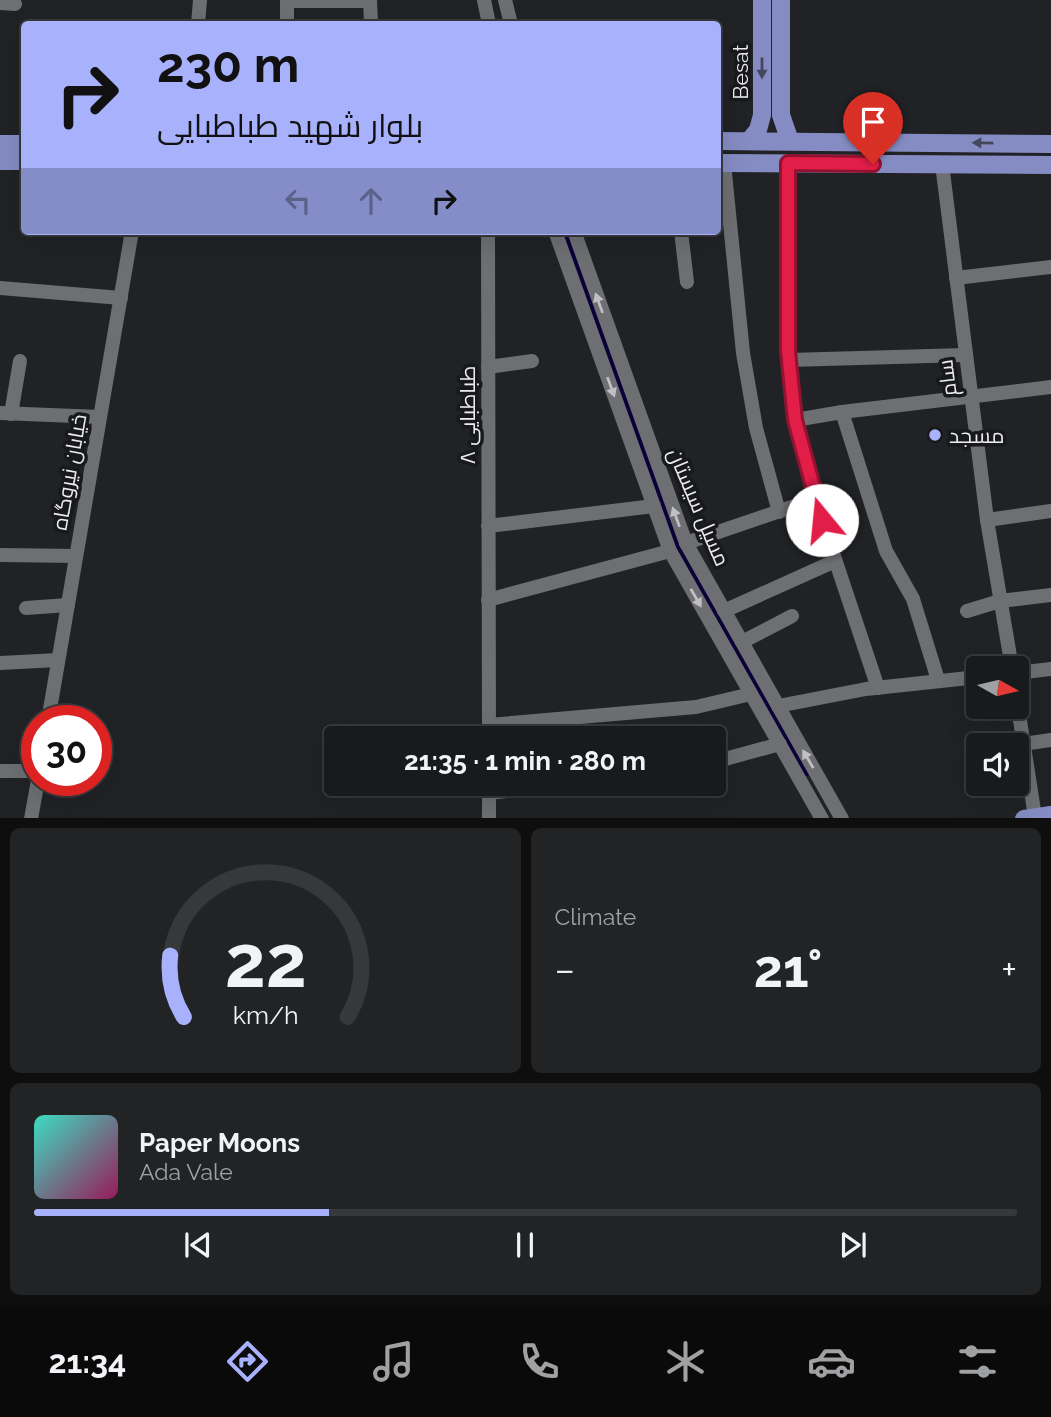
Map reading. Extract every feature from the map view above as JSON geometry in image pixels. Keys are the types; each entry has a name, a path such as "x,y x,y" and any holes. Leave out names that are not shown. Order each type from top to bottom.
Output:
{"main road":[{"name":"Besat","path":"749,141 771,115 762,0"},
{"path":"780,0 771,115 790,141"},
{"path":"721,141 1051,144"},
{"path":"0,144 21,144"},
{"path":"0,161 21,161"},
{"path":"721,163 1051,165"}],"street":[{"path":"198,21 200,0"},
{"path":"287,21 287,0 370,1 371,21"},
{"path":"484,0 488,21"},
{"path":"505,0 510,21"},
{"path":"721,163 743,353 756,428 779,512"},
{"path":"788,163 789,360 795,420 815,499 878,688"},
{"name":"سام","path":"942,164 965,355 1010,656"},
{"name":"خیابان نیروگاه","path":"51,705 131,235"},
{"name":"طباطبایی ۸","path":"488,235 489,726"},
{"name":"مسیل سیستان","path":"556,235 670,551 822,818"},
{"name":"مسیل سیستان","path":"575,235 686,543 842,818"},
{"path":"681,235 687,282"},
{"path":"956,278 1051,267"},
{"path":"0,288 121,298"},
{"path":"789,360 965,355"},
{"path":"20,361 5,414 100,417"},
{"path":"488,367 532,361"},
{"path":"795,420 1051,387"},
{"path":"842,412 886,551 913,599 938,680"},
{"path":"686,543 815,499"},
{"path":"488,526 653,506"},
{"path":"988,520 1051,511"},
{"path":"488,600 670,551"},
{"path":"0,555 76,556"},
{"path":"724,611 835,561"},
{"path":"967,611 1000,601 1051,595"},
{"path":"26,608 68,605"},
{"path":"741,642 792,616"},
{"path":"0,663 58,660"},
{"path":"1029,672 1051,669"},
{"path":"778,706 878,688 966,678"},
{"path":"539,726 696,707 751,694"},
{"path":"1029,743 1051,740"},
{"path":"726,759 780,744"},
{"path":"0,771 21,771"},
{"path":"1029,778 1036,817"},
{"path":"489,796 489,818"}],"waterway":[{"path":"564,235 677,547 807,771"}],"place":[{"name":"مسجد","path":"935,435"}],"route":[{"path":"822,520 795,420 788,351 788,163 873,164"}]}
